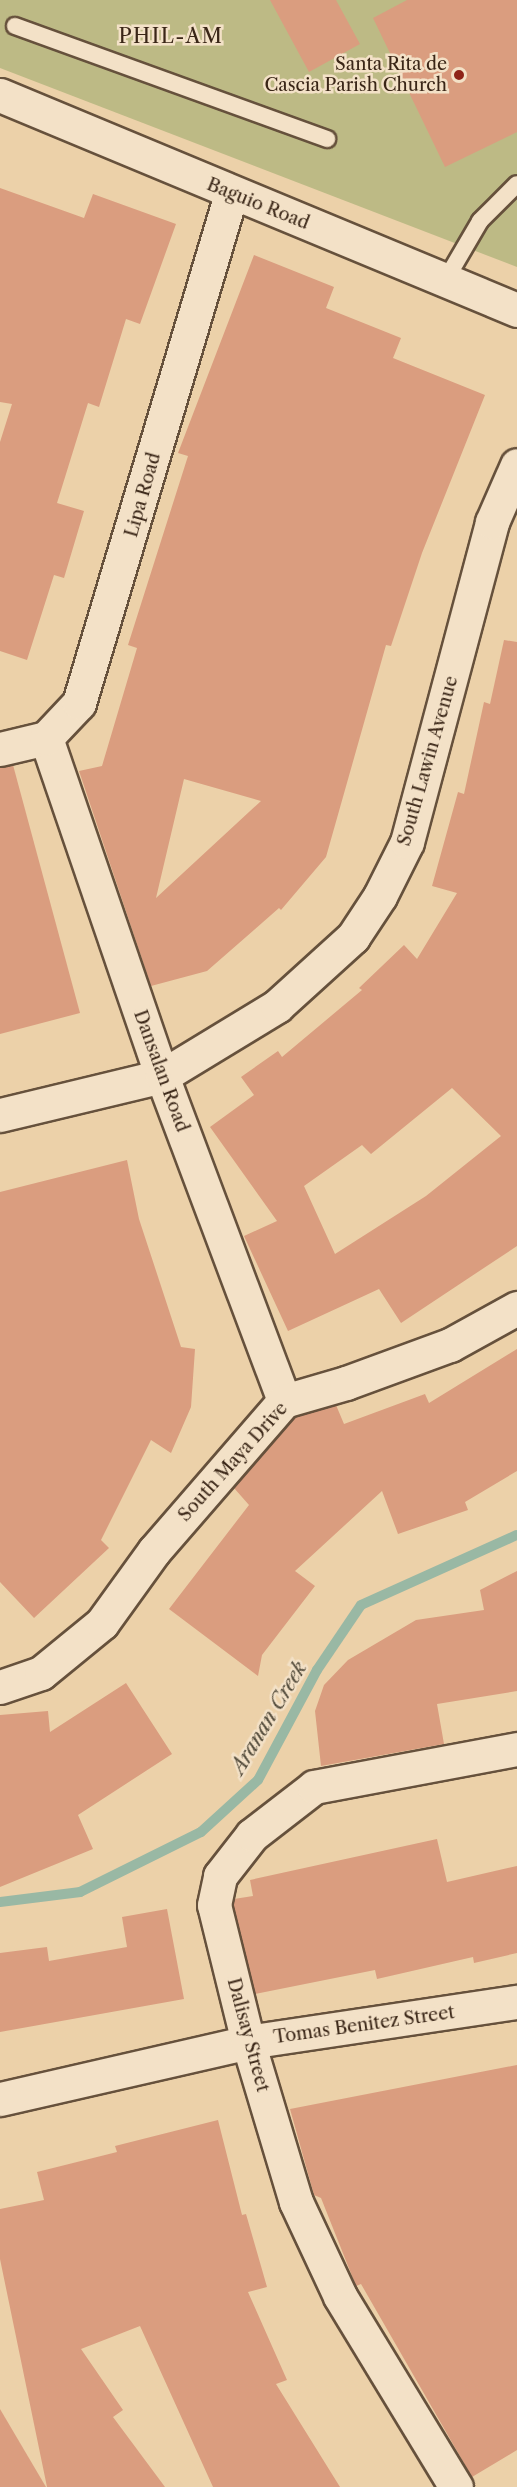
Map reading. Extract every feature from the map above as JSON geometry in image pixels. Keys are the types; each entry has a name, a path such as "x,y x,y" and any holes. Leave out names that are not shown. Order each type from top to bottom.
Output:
{"street":[{"name":"Baguio Road","path":"0,95 231,194 517,310"},
{"name":"Lipa Road","path":"46,738 79,703 95,659 231,194"},
{"name":"South Lawin Avenue","path":"0,1115 162,1076 277,1006 353,937 380,896 406,842 492,522 517,465"},
{"path":"0,749 46,738"},
{"name":"Dansalan Road","path":"46,738 162,1076 284,1401"},
{"name":"South Maya Drive","path":"0,1687 41,1673 102,1623 154,1551 284,1401 346,1383 450,1345 517,1308"},
{"name":"Dalisay Street","path":"456,2487 340,2296 296,2202 248,2042 214,1905 220,1875 252,1835 314,1787 517,1749"},
{"name":"Tomas Benitez Street","path":"0,2098 248,2042 517,2002"}],"lane":[{"path":"15,26 327,139"},
{"path":"445,281 480,221 517,184"}],"shaded area":[{"path":"0,0 517,0 517,267 0,68"}],"building":[{"path":"270,0 336,0 360,44 309,72"},
{"name":"Santa Rita de Cascia Parish Church","path":"407,0 517,0 517,132 445,167 373,18"},
{"path":"0,188 84,218 93,194 176,224 140,324 126,319 99,407 88,403 57,503 84,511 64,578 54,575 27,660 0,651 0,442 12,404 0,402"},
{"path":"254,255 334,287 326,308 401,338 393,358 485,395 422,553 391,646 386,645 326,857 281,910 279,908 207,971 151,986 79,771 102,766 137,648 128,645 188,456 178,453","holes":["184,779 261,801 156,898"]},
{"path":"504,640 517,642 517,1246 401,1323 379,1289 288,1331 244,1236 277,1221 210,1127 254,1095 241,1077 278,1051 282,1057 362,990 359,988 404,945 417,959 457,893 432,886 458,792 464,794 484,702 490,704","holes":["452,1088 501,1136 426,1196 335,1254 304,1186 362,1145 371,1154"]},
{"path":"13,765 80,1013 0,1034 0,767"},
{"path":"127,1160 139,1219 181,1347 195,1349 191,1407 171,1453 151,1440 101,1540 109,1548 34,1618 0,1582 0,1192"},
{"path":"517,1349 517,1471 465,1502 468,1510 398,1534 382,1491 295,1571 315,1586 262,1655 258,1676 169,1609 249,1505 234,1488 295,1417 336,1405 344,1424 425,1394 429,1403"},
{"path":"517,1571 517,1691 437,1704 444,1744 321,1766 315,1711 324,1685 348,1660 416,1620 484,1610 480,1590"},
{"path":"126,1683 172,1754 78,1815 93,1849 0,1887 0,1715 48,1711 50,1732"},
{"path":"437,1839 447,1882 517,1866 517,1953 474,1963 473,1957 377,1979 375,1970 255,1994 233,1905 234,1899 253,1896 250,1880"},
{"path":"167,1909 184,1999 0,2032 0,1953 47,1947 49,1961 127,1947 122,1917"},
{"path":"517,2065 517,2450 472,2477 361,2284 356,2286 321,2198 314,2195 290,2109"},
{"path":"218,2120 242,2215 246,2214 267,2287 248,2292 287,2380 276,2384 340,2487 213,2487 140,2326 81,2349 123,2410 113,2417 165,2487 47,2487 0,2259 0,2209 44,2200 37,2172 117,2152 115,2146"},
{"path":"0,2409 46,2487 0,2487"}],"waterway":[{"name":"Aranan Creek","path":"0,1902 80,1892 201,1832 258,1780 317,1670 361,1605 517,1535"}],"place":[{"name":"Santa Rita de Cascia Parish Church","path":"459,75"}],"district":[{"name":"PHIL-AM","path":"171,36"}]}
